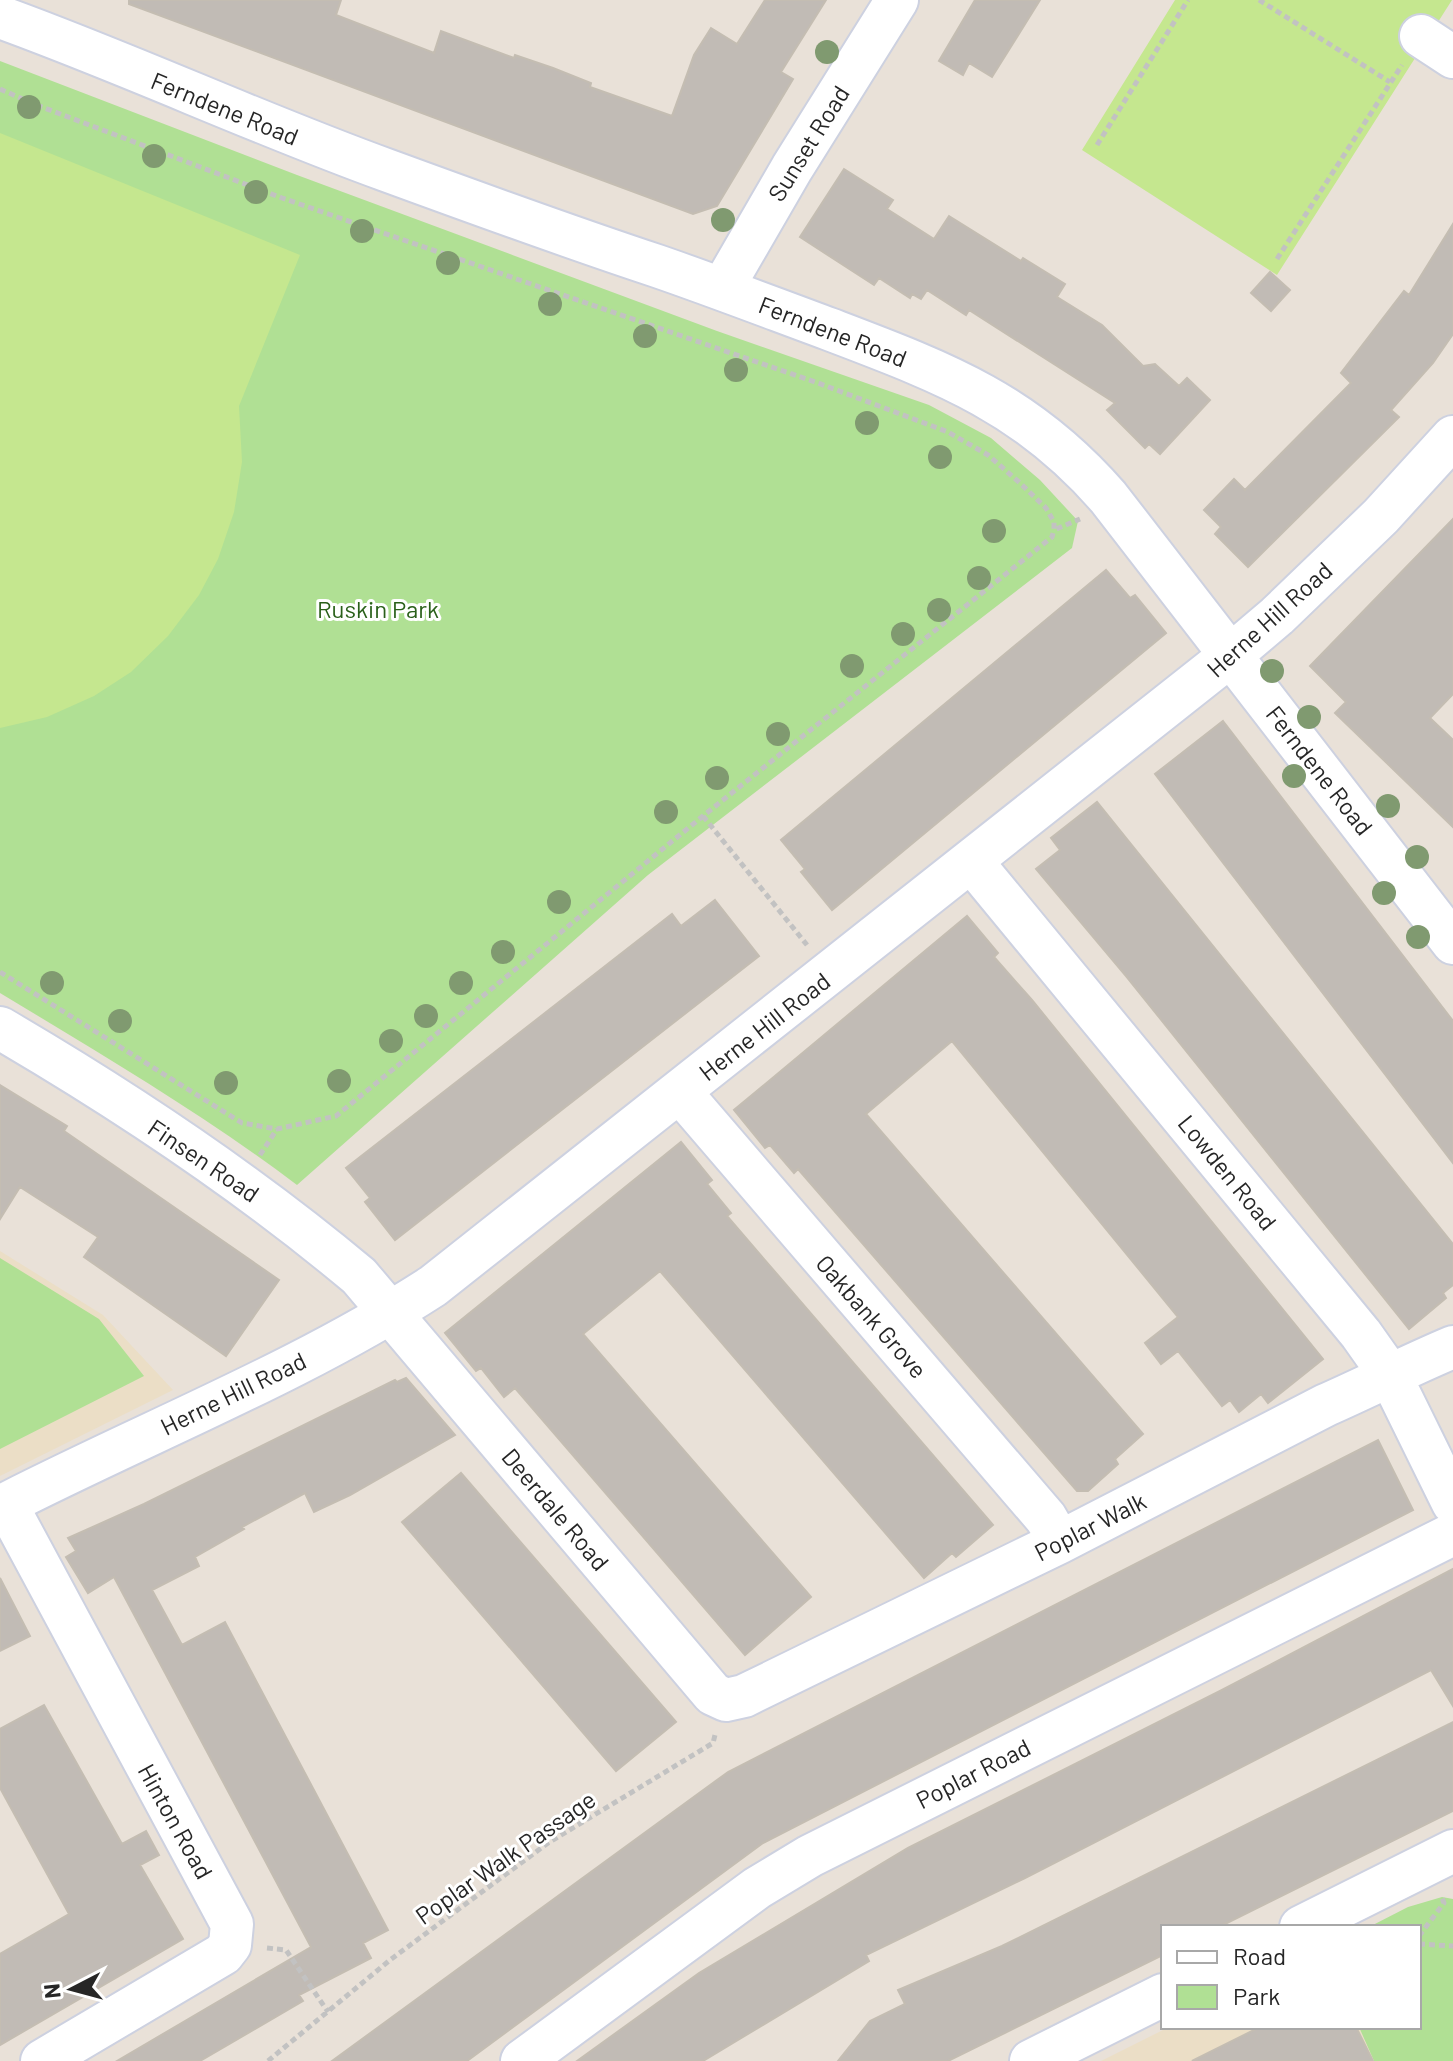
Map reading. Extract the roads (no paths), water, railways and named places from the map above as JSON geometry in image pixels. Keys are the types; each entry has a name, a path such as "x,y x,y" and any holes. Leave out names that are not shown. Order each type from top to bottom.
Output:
{"street":[{"name":"Sunset Road","path":"722,289 816,129 897,0"},
{"name":"Ferndene Road","path":"20,15 298,138 722,289 925,365 983,393 1027,422 1079,464 1453,943"},
{"name":"Herne Hill Road","path":"3,1505 309,1357 390,1314 433,1286 1231,655 1277,616 1451,444"},
{"name":"Lowden Road","path":"971,861 1352,1322 1390,1375 1453,1503"},
{"name":"Finsen Road","path":"0,1028 212,1163 296,1223 359,1276 390,1314"},
{"name":"Oakbank Grove","path":"680,1092 1046,1518 1060,1542"},
{"name":"Deerdale Road","path":"390,1314 713,1694 726,1700"},
{"name":"Poplar Walk","path":"726,1700 744,1696 1060,1542 1390,1375 1453,1347"},
{"name":"Hinton Road","path":"3,1505 232,1924 230,1945 214,1960 42,2061"},
{"name":"Poplar Road","path":"522,2061 783,1871 982,1768 1453,1534"},
{"path":"1305,1925 1453,1851"},
{"path":"1031,2061 1161,1996"}],"park label":[{"name":"Ruskin Park","path":"378,608"}]}
